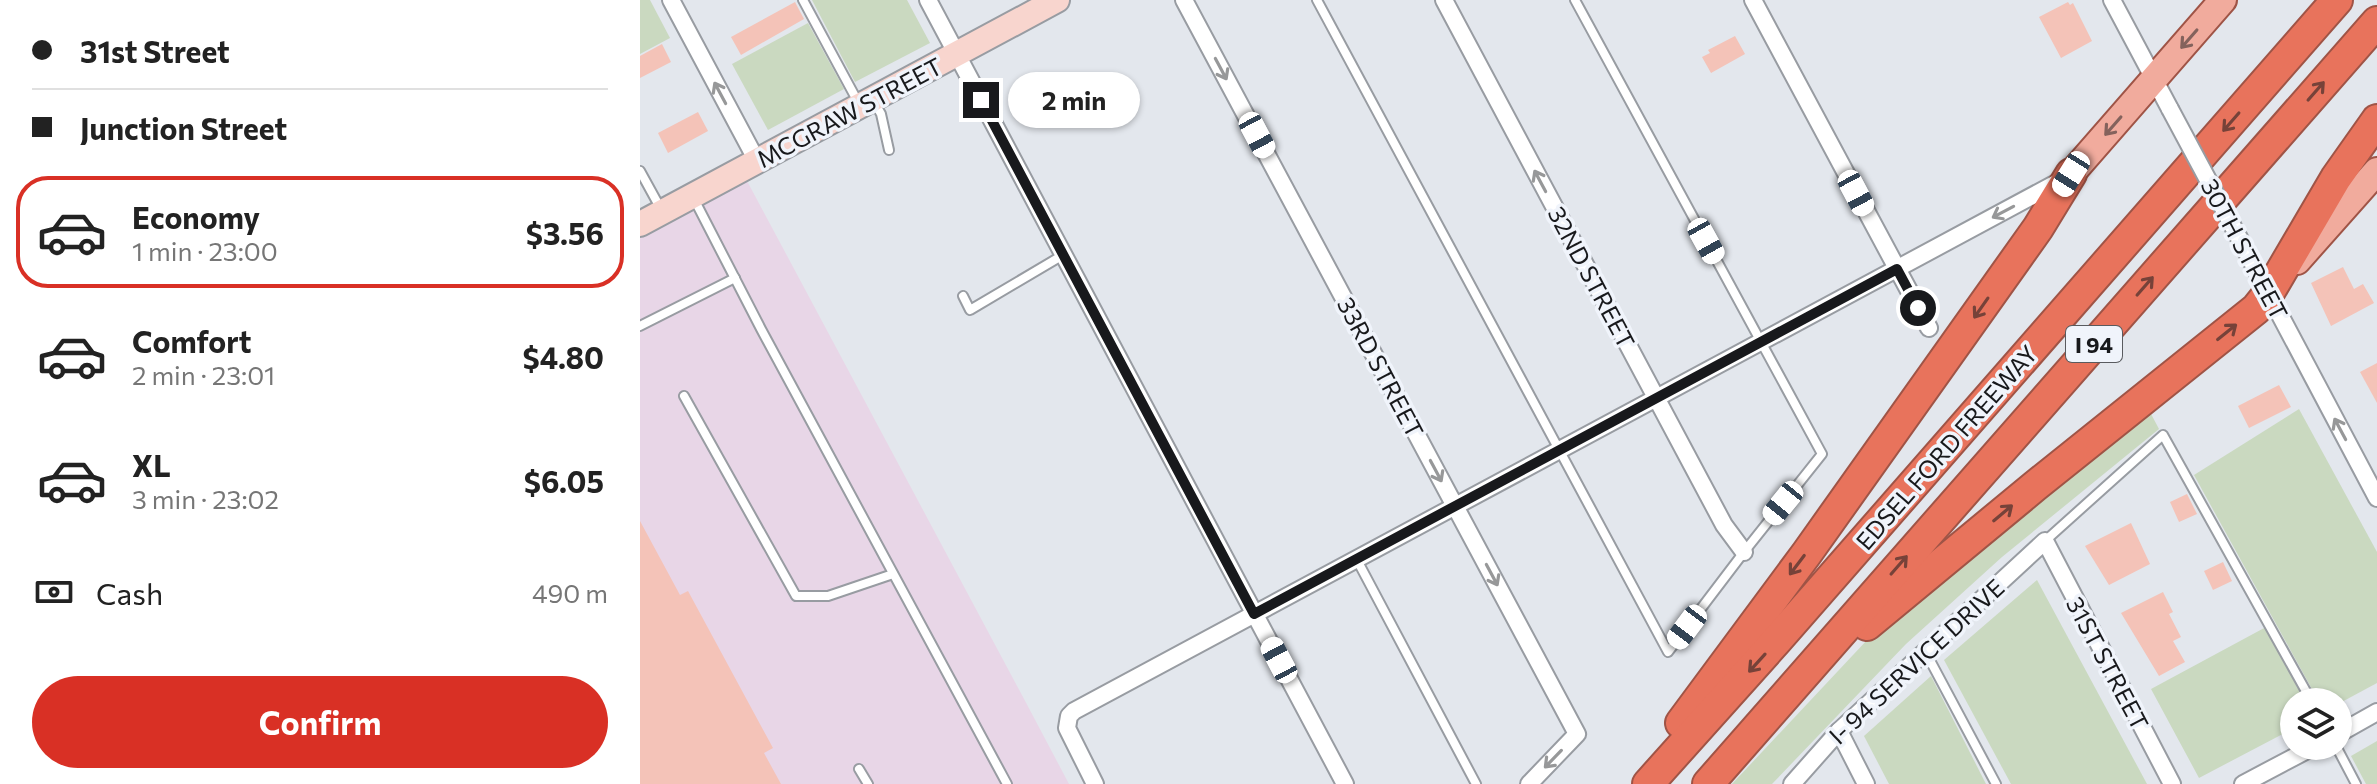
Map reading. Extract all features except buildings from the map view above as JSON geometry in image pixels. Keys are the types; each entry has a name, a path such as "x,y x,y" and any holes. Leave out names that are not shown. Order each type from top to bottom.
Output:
{"highway":[{"name":"EDSEL FORD FREEWAY","path":"1650,781 1797,618 2337,0"},
{"name":"EDSEL FORD FREEWAY","path":"1708,784 2377,22"},
{"path":"1810,666 1861,629 2253,312 2268,294 2336,178 2377,120"},
{"path":"1650,781 1683,719 1825,527 2038,228 2071,174"}],"main road":[{"path":"2071,174 2223,0"},
{"path":"2268,294 2377,171"}],"street":[{"path":"671,0 757,161"},
{"path":"928,0 1345,784"},
{"name":"MCGRAW STREET","path":"640,224 1057,0"},
{"name":"33RD STREET","path":"1184,0 1577,734 1529,784"},
{"name":"32ND STREET","path":"1444,0 1724,525 1744,552"},
{"path":"1753,0 1929,328"},
{"name":"30TH STREET","path":"2112,0 2377,498"},
{"path":"1095,784 1070,735 1067,722 1074,711 2071,174"},
{"name":"I- 94 SERVICE DRIVE","path":"1792,784 1839,731 2045,541"},
{"name":"31ST STREET","path":"2045,541 2172,784"},
{"path":"2352,726 2377,712"},
{"path":"1839,731 1866,784"},
{"path":"2243,784 2288,760"}],"lane":[{"path":"803,0 866,103 881,114 889,150"},
{"path":"1317,0 1668,652 1822,454 1575,0"},
{"path":"640,171 662,212"},
{"path":"693,196 1007,784"},
{"path":"963,296 970,310 1063,255"},
{"path":"640,326 735,278"},
{"path":"684,396 796,596 828,596 893,574"},
{"path":"2045,541 2163,435 2304,688"},
{"path":"1357,559 1476,784"},
{"path":"1925,650 1996,784"},
{"path":"2343,760 2356,784"},
{"path":"859,769 868,784"}],"shaded area":[{"path":"746,179 1069,784 640,784 640,237"}],"green space":[{"path":"640,0 650,0 670,38 640,54"},
{"path":"812,0 907,0 930,43 855,82"},
{"path":"808,23 844,89 768,130 732,64"},
{"path":"2299,409 2377,552 2377,683 2352,696 2352,688 2311,688 2194,475"},
{"path":"2150,412 2159,429 2002,557 1906,644 1772,784 1732,784 1868,639"},
{"path":"2037,580 2147,784 2011,784 1944,660"},
{"path":"2266,627 2298,688 2280,688 2280,735 2199,778 2151,689"},
{"path":"1931,676 1986,784 1889,784 1864,736"},
{"path":"2377,741 2377,784 2366,784 2352,755"}],"route":[{"path":"981,100 1254,614 1897,269 1918,308"}]}
